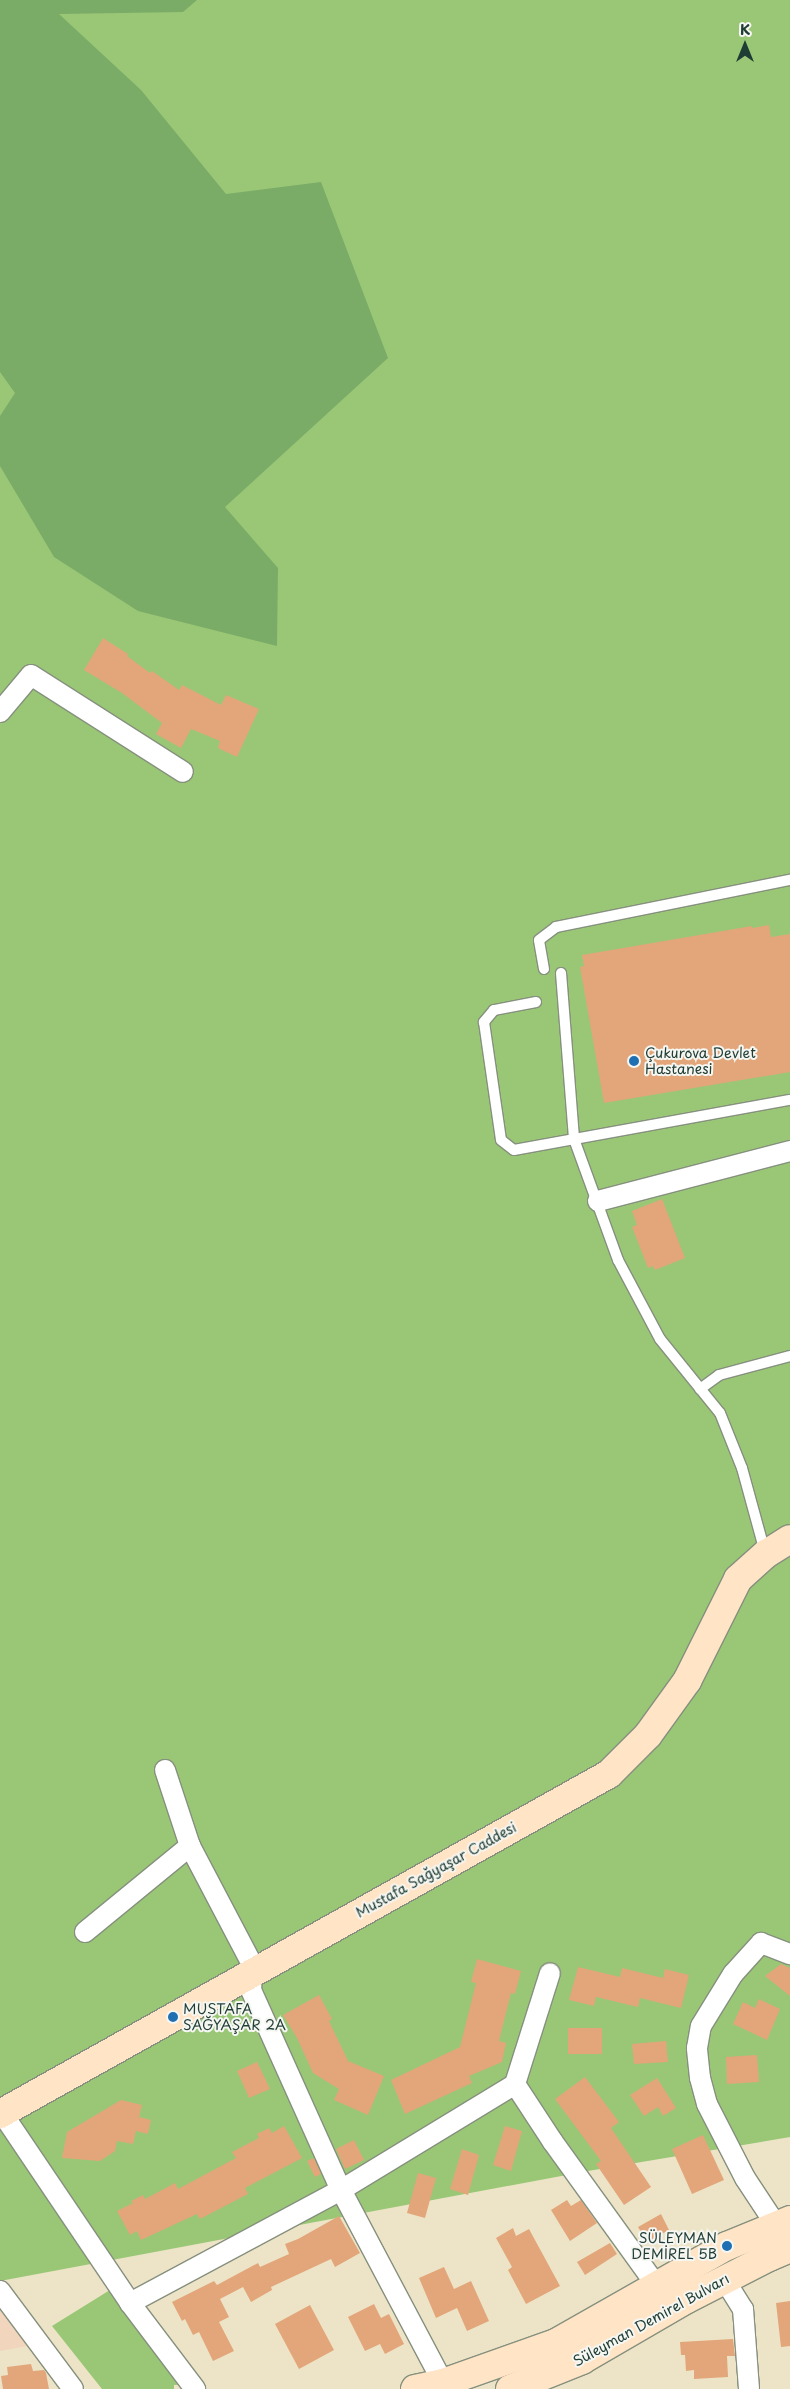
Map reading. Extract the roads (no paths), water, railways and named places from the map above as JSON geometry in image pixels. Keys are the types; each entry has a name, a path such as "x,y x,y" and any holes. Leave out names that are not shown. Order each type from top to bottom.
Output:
{"street":[{"path":"0,712 31,675 183,772"},
{"path":"598,1201 790,1151"},
{"name":"Mustafa Sağyaşar Caddesi","path":"1,2114 609,1774 648,1735 687,1681 738,1579 766,1554 790,1539"},
{"path":"165,1770 190,1846 252,1964 251,1990 341,2190 443,2383"},
{"path":"85,1932 190,1846"},
{"path":"783,2222 745,2178 707,2104 700,2078 697,2048 701,2026 733,1974 761,1943 790,1954"},
{"path":"130,2303 341,2190 515,2084 550,1972"},
{"path":"515,2084 553,2142 657,2286"},
{"path":"1,2114 130,2303 195,2389"},
{"name":"Süleyman Demirel Bulvarı","path":"416,2389 443,2383 556,2343 726,2246 783,2222"},
{"name":"Süleyman Demirel Bulvarı","path":"528,2386 582,2360 724,2280 790,2248"},
{"path":"724,2280 743,2309 749,2389"},
{"path":"0,2291 73,2389"}],"lane":[{"path":"544,969 539,940 556,927 790,880"},
{"path":"561,973 574,1139 618,1260 660,1339 720,1413 742,1468 766,1554"},
{"path":"536,1002 494,1010 484,1022 501,1140 514,1150 790,1100"},
{"path":"700,1389 719,1375 790,1356"}],"place":[{"name":"Çukurova Devlet Hastanesi","path":"634,1061"},
{"name":"MUSTAFA SAĞYAŞAR 2A","path":"173,2017"},
{"name":"SÜLEYMAN DEMİREL 5B","path":"727,2246"}]}
